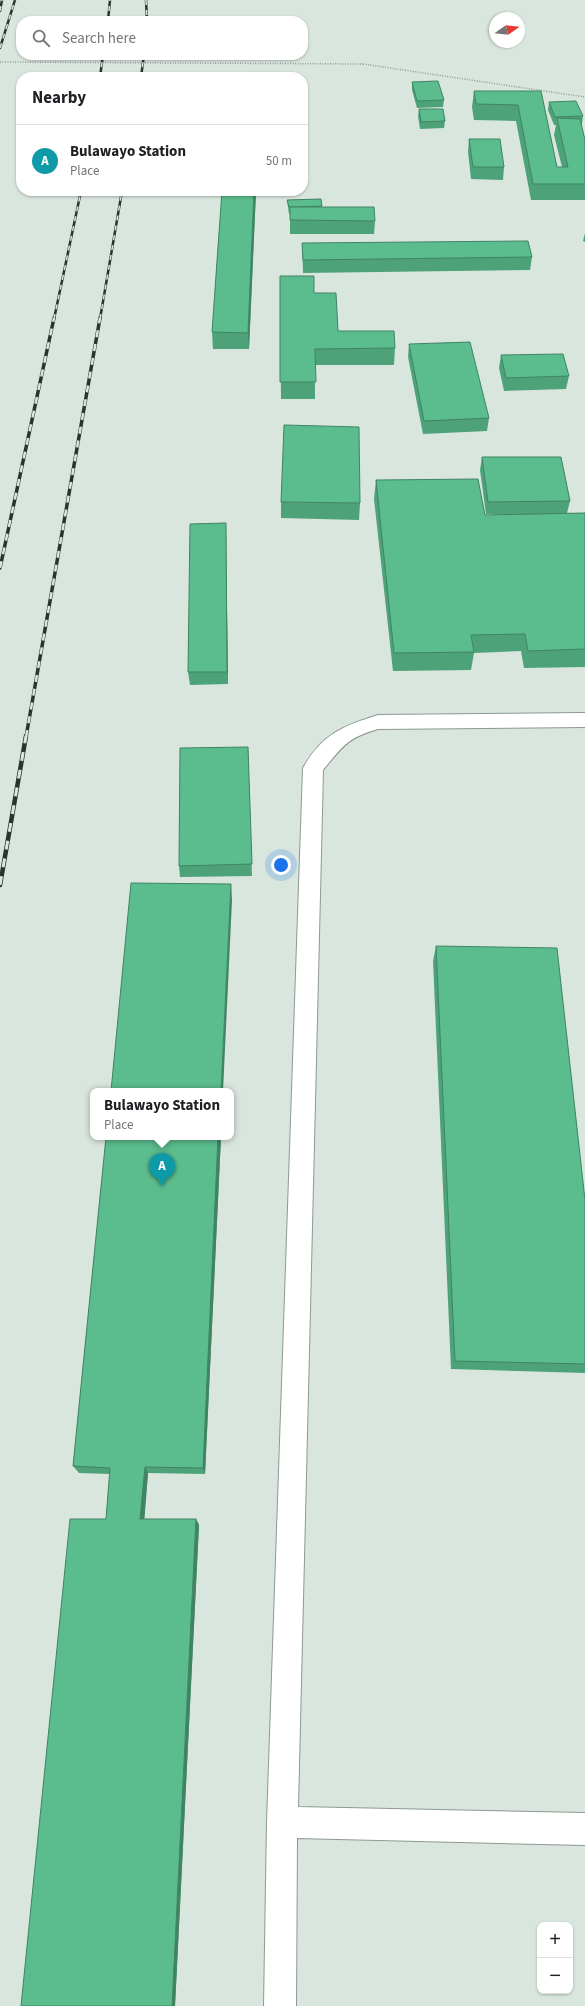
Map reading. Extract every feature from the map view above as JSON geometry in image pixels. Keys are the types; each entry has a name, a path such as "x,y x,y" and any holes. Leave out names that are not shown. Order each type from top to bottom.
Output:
{"lane":[{"path":"280,2006 282,1822 313,768 337,739 355,729 378,722 585,720"},
{"path":"282,1822 585,1829"}],"path":[{"path":"0,62 363,64 585,97"}],"building":[{"path":"438,81 444,100 417,101 412,82"},
{"path":"474,91 541,91 557,167 568,167 557,118 580,119 585,140 585,184 533,184 518,105 476,104"},
{"path":"576,101 583,116 555,117 549,102"},
{"path":"419,109 443,109 445,121 421,122"},
{"path":"469,139 500,139 504,167 473,167"},
{"path":"222,196 254,196 248,333 212,332"},
{"path":"321,199 322,206 290,207 287,200"},
{"path":"290,207 374,207 375,221 290,220"},
{"path":"528,241 532,257 303,260 302,243"},
{"path":"280,276 314,276 314,293 336,293 338,331 394,331 395,348 315,349 316,382 280,382"},
{"path":"470,342 489,418 424,421 409,344"},
{"path":"563,354 569,376 506,378 501,355"},
{"path":"284,425 359,427 360,503 281,502"},
{"path":"482,457 561,457 570,501 488,502"},
{"path":"478,479 485,515 585,513 585,649 528,651 525,634 471,635 474,652 394,653 376,480"},
{"path":"226,523 227,672 188,672 190,524"},
{"path":"248,747 252,864 179,866 180,748"},
{"path":"131,883 231,884 221,1088 111,1088"},
{"path":"436,946 557,948 585,1200 585,1364 455,1361"},
{"path":"106,1140 218,1140 203,1468 145,1467 140,1519 196,1519 172,2006 21,2006 70,1519 106,1519 110,1468 73,1466"}],"railway":[{"path":"0,11 2,0"},
{"path":"0,48 15,0"},
{"path":"108,16 110,0"},
{"path":"146,0 147,16"},
{"path":"101,72 102,60"},
{"path":"142,72 143,60"},
{"path":"54,319 80,196"},
{"path":"100,319 121,196"},
{"path":"0,568 54,318"},
{"path":"26,737 100,318"},
{"path":"0,885 26,736"}],"place":[{"name":"Bulawayo Station","path":"162,1186"}]}
